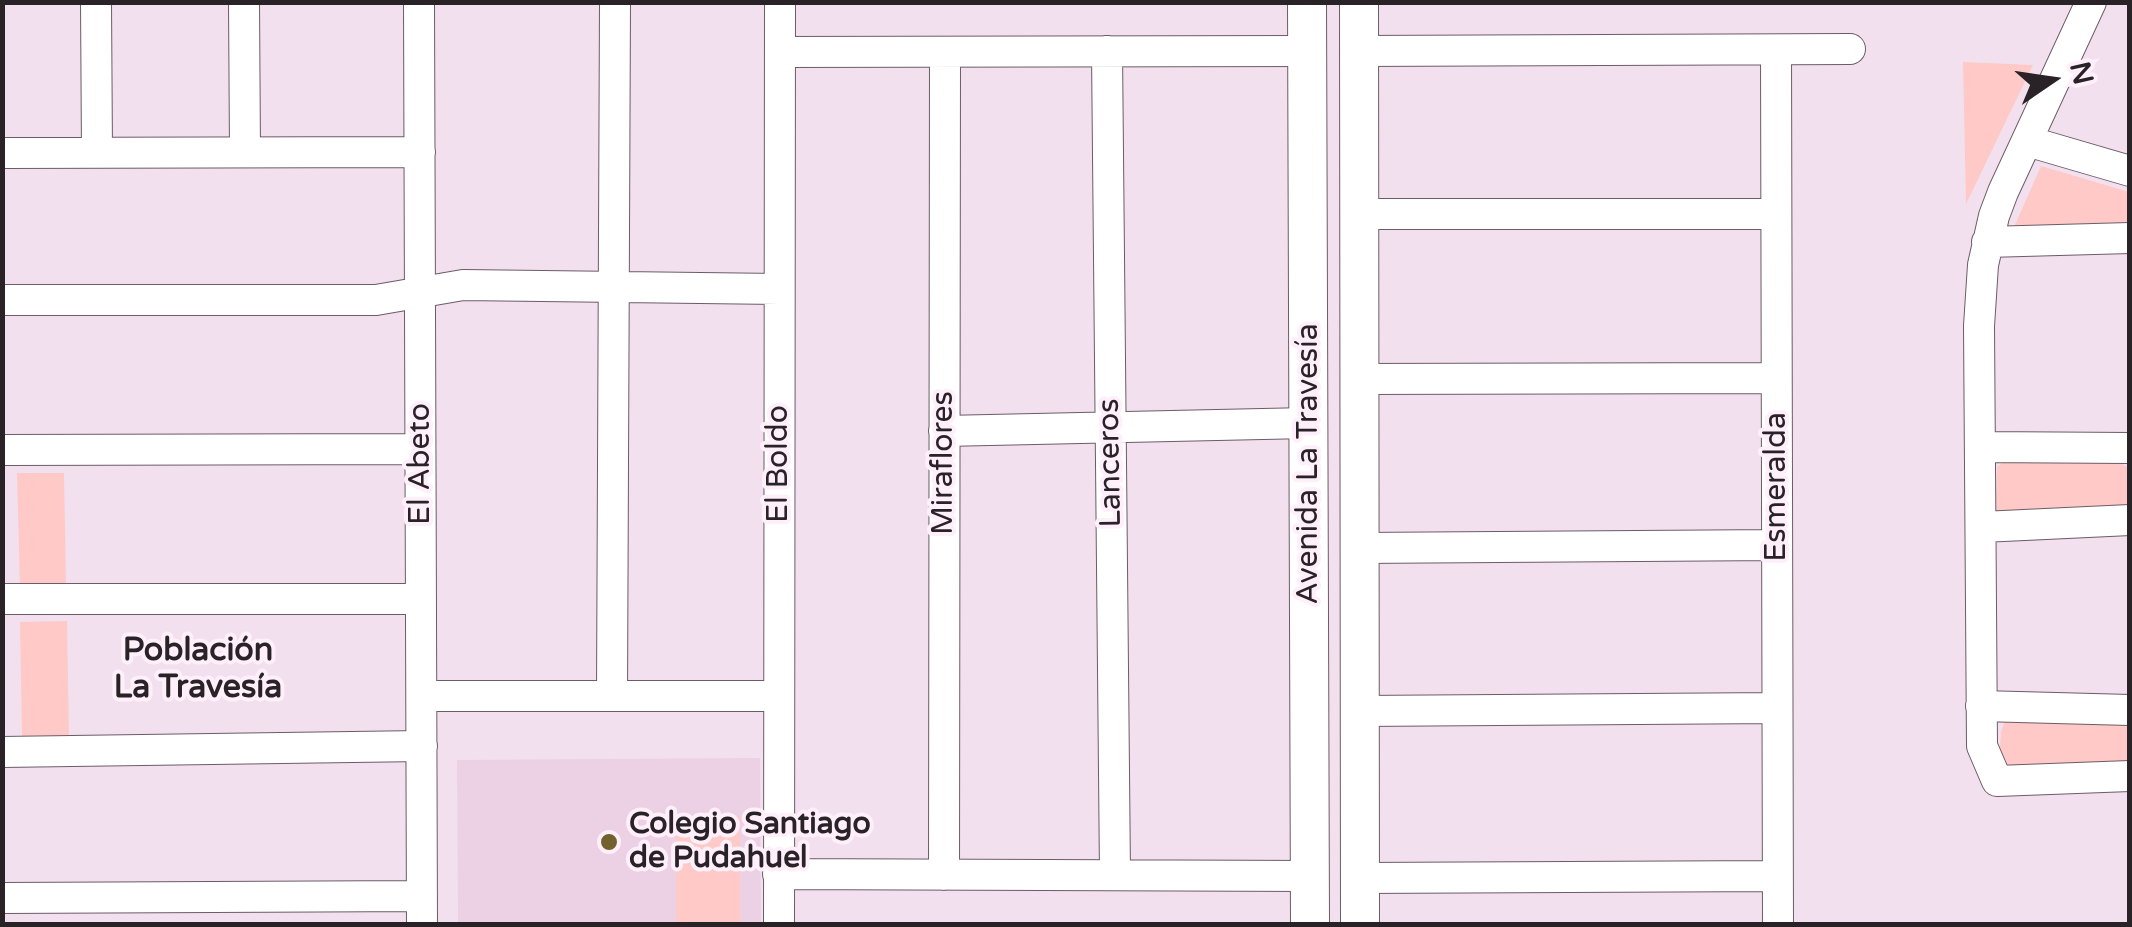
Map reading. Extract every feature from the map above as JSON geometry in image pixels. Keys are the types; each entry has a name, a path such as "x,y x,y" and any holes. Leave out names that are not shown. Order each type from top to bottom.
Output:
{"street":[{"path":"96,2 97,153"},
{"path":"244,2 245,152"},
{"name":"El Abeto","path":"420,2 422,910"},
{"path":"612,696 614,2"},
{"name":"El Boldo","path":"779,924 780,2"},
{"name":"Avenida La Travesía","path":"1307,2 1310,924"},
{"name":"Avenida La Travesía","path":"1359,2 1360,924"},
{"path":"2091,2 2003,192 1987,242 1979,326 1982,746 1997,781 2130,776"},
{"path":"1359,51 1850,49"},
{"name":"Esmeralda","path":"1776,50 1778,924"},
{"name":"Lanceros","path":"1107,51 1115,876"},
{"path":"780,52 1308,52"},
{"name":"Miraflores","path":"944,875 945,52"},
{"path":"2027,141 2130,172"},
{"path":"2,153 420,152"},
{"path":"1359,214 1776,214"},
{"path":"1987,242 2130,238"},
{"path":"2,300 376,300 463,286 779,290"},
{"path":"1359,379 1776,378"},
{"path":"944,431 1308,423"},
{"path":"1980,447 2130,448"},
{"path":"2,450 420,449"},
{"path":"1982,527 2130,520"},
{"path":"1359,548 1777,546"},
{"path":"2,599 421,599"},
{"path":"422,696 778,696"},
{"path":"1981,706 2130,710"},
{"path":"1360,711 1777,708"},
{"path":"2,752 422,746"},
{"path":"778,874 1310,876"},
{"path":"1360,878 1777,876"},
{"path":"3,924 2,899 422,910"}],"shaded area":[{"path":"1963,62 2033,65 1966,204"},
{"path":"2041,166 2129,192 2129,229 2014,227"},
{"path":"2005,461 2120,463 2129,468 2129,508 1996,512 1997,467"},
{"path":"17,473 64,473 66,587 20,588"},
{"path":"67,621 69,736 22,737 20,622"},
{"path":"2129,718 2129,768 2018,782 1999,760 2005,720"},
{"name":"Colegio Santiago de Pudahuel","path":"760,758 761,924 458,924 457,760"},
{"path":"676,816 740,816 740,924 676,924"}],"place":[{"name":"Colegio Santiago de Pudahuel","path":"609,842"}],"district":[{"name":"Población La Travesía","path":"198,670"}]}
